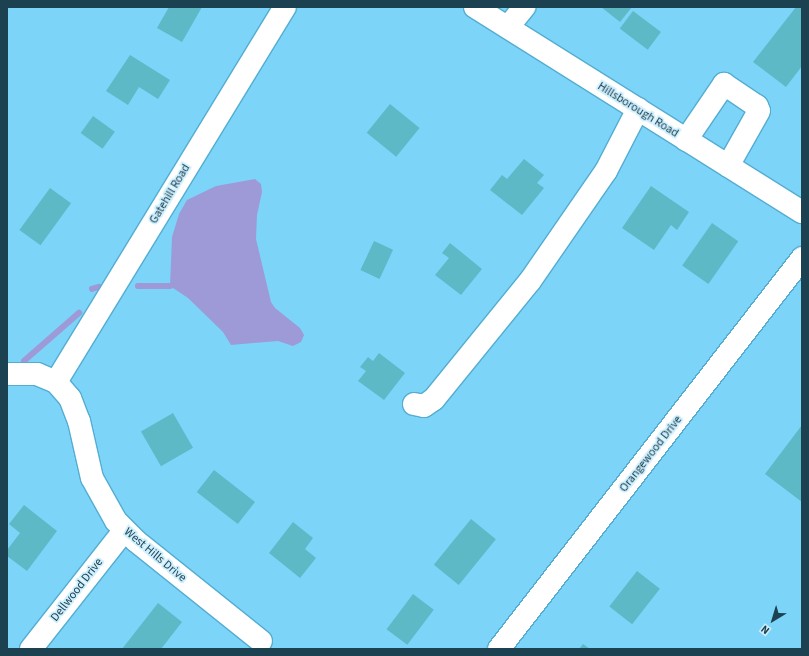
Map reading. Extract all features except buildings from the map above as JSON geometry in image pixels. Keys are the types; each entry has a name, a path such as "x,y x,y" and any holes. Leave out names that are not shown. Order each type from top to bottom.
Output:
{"street":[{"name":"Gatehill Road","path":"56,382 285,7"},
{"name":"Hillsborough Road","path":"475,7 802,212"},
{"path":"508,28 524,7"},
{"path":"686,140 724,84 757,106 759,111 728,166"},
{"path":"414,404 424,406 434,399 530,281 606,171 638,110"},
{"name":"Orangewood Drive","path":"499,649 802,258"},
{"name":"West Hills Drive","path":"7,374 37,374 56,382 70,398 79,421 92,478 124,531 261,641"},
{"name":"Dellwood Drive","path":"31,649 124,531"}],"shaded area":[{"path":"255,179 261,184 262,192 257,215 256,239 271,302 275,308 300,328 304,335 301,342 293,346 278,341 231,345 223,332 188,298 170,286 172,237 179,214 187,200 216,186"}],"waterway":[{"path":"138,286 170,286"},
{"path":"92,289 99,287"},
{"path":"24,361 79,313"}]}
